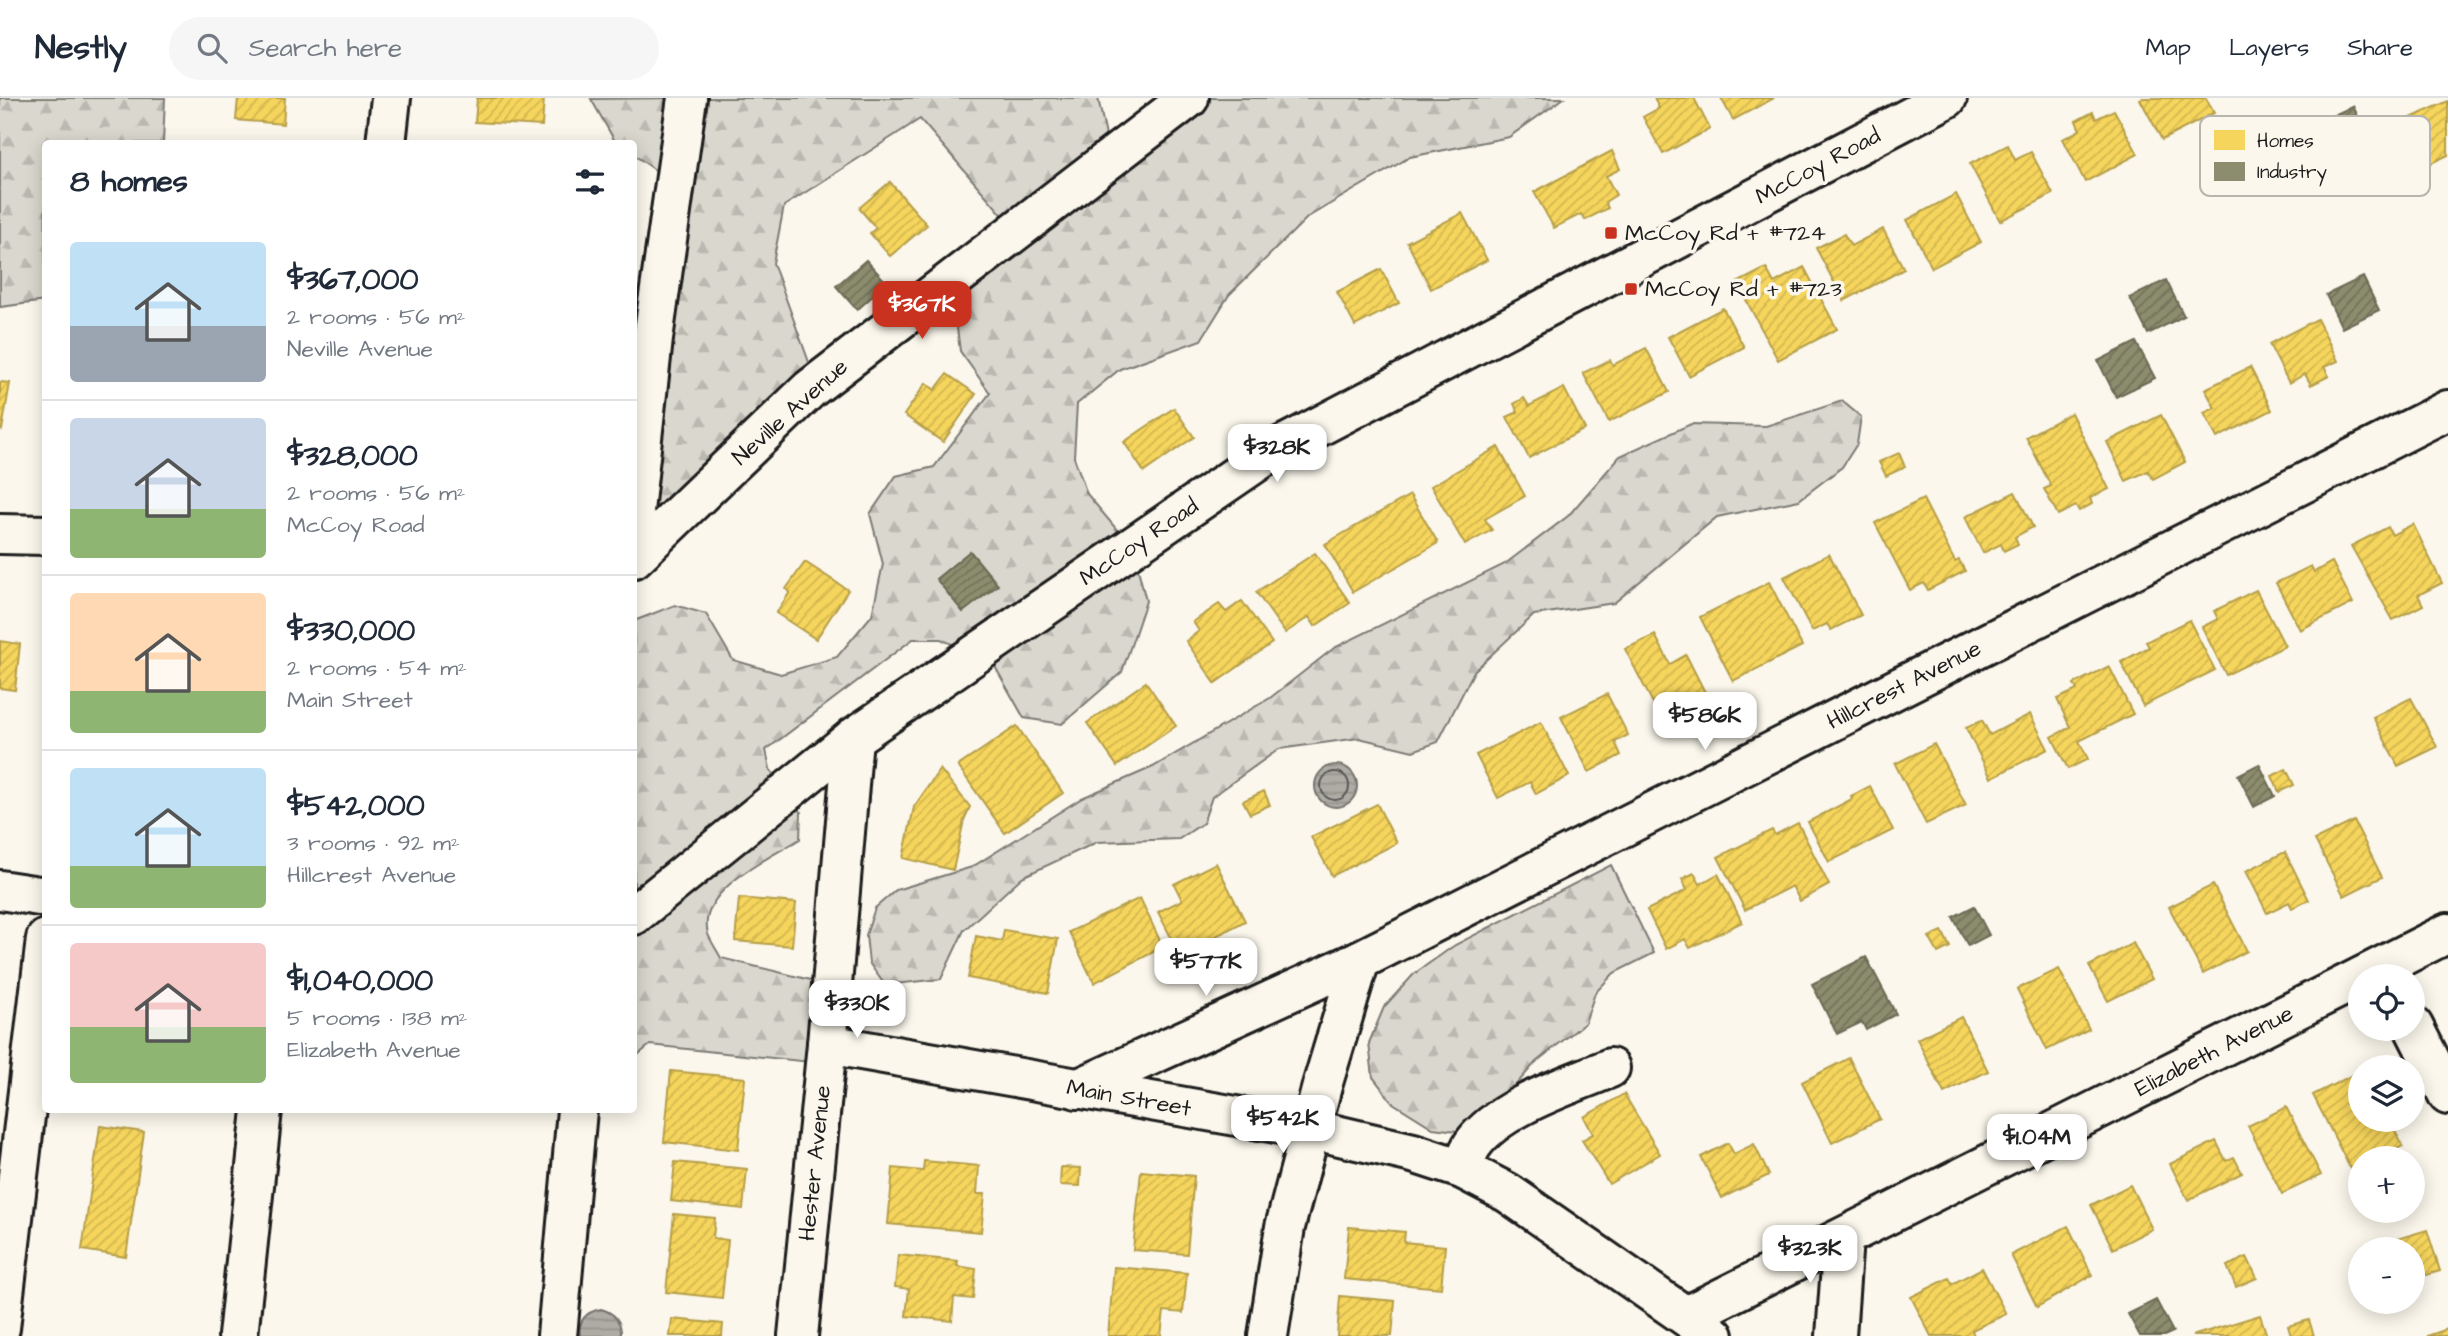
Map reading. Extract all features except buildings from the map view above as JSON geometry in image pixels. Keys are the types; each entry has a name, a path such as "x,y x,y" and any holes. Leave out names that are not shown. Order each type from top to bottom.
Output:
{"street":[{"path":"386,140 391,98"},
{"path":"637,484 653,339 687,98"},
{"name":"Neville Avenue","path":"637,555 810,389 1189,98"},
{"name":"McCoy Road","path":"637,913 853,738 1274,450 1947,98"},
{"name":"Hillcrest Avenue","path":"1077,1089 1360,960 2448,410"},
{"path":"0,534 42,536"},
{"name":"Hester Avenue","path":"798,1336 827,1044 853,738"},
{"path":"0,890 42,896"},
{"name":"Elizabeth Avenue","path":"2392,964 2448,933"},
{"path":"1268,1336 1285,1227 1360,960"},
{"path":"0,1328 42,973"},
{"name":"Elizabeth Avenue","path":"1700,1326 1843,1238 2348,987"},
{"path":"2421,1041 2448,1095"},
{"name":"Main Street","path":"827,1044 1311,1129 1413,1153 1462,1169 1508,1193 1700,1326"},
{"path":"1462,1169 1473,1145 1489,1128 1529,1102 1610,1068"},
{"path":"238,1336 262,1113"},
{"path":"557,1336 577,1113"},
{"path":"1836,1336 1843,1238"}],"green space":[{"path":"0,98 165,98 163,140 42,140 42,301 0,307"},
{"path":"681,98 668,179 637,157 637,140 614,140 591,99"},
{"path":"695,98 1098,98 1109,150 1011,225 920,119 784,206 773,263 814,376 640,539"},
{"path":"1201,98 1564,98 1509,137 1410,157 1308,217 1229,295 1201,340 1120,369 1077,404 1074,457 1087,494 1133,549 1146,601 1122,672 1062,724 1024,718 993,663 941,639 913,639 766,750 770,769 801,812 800,839 738,877 724,890 713,903 707,918 708,934 721,958 827,984 819,1063 650,1045 637,1056 637,620 675,605 706,614 733,660 781,674 837,657 872,615 883,564 870,514 896,476 934,467 990,393 960,351 952,290"},
{"path":"1842,401 1861,417 1857,444 1842,467 1799,500 1717,517 1614,603 1534,615 1474,671 1438,742 1413,751 1359,738 1279,749 1212,797 1203,823 1179,839 1097,842 1022,877 964,930 941,979 885,985 869,963 866,935 875,908 896,890 972,867 1082,798 1153,767 1270,698 1334,648 1505,564 1568,516 1620,456 1691,424 1766,426"},
{"path":"1611,865 1654,953 1614,973 1595,993 1585,1023 1536,1062 1512,1089 1497,1112 1465,1132 1433,1128 1393,1103 1373,1077 1369,1043 1384,1007 1414,974 1455,945"}],"water":[{"path":"1336,765 1351,771 1357,786 1351,801 1336,807 1321,801 1315,786 1321,771"},
{"path":"601,1309 617,1318 621,1336 580,1336 580,1326 584,1318"}],"place":[{"name":"McCoy Rd + #724","path":"1611,233"},
{"name":"McCoy Rd + #723","path":"1631,289"}]}
